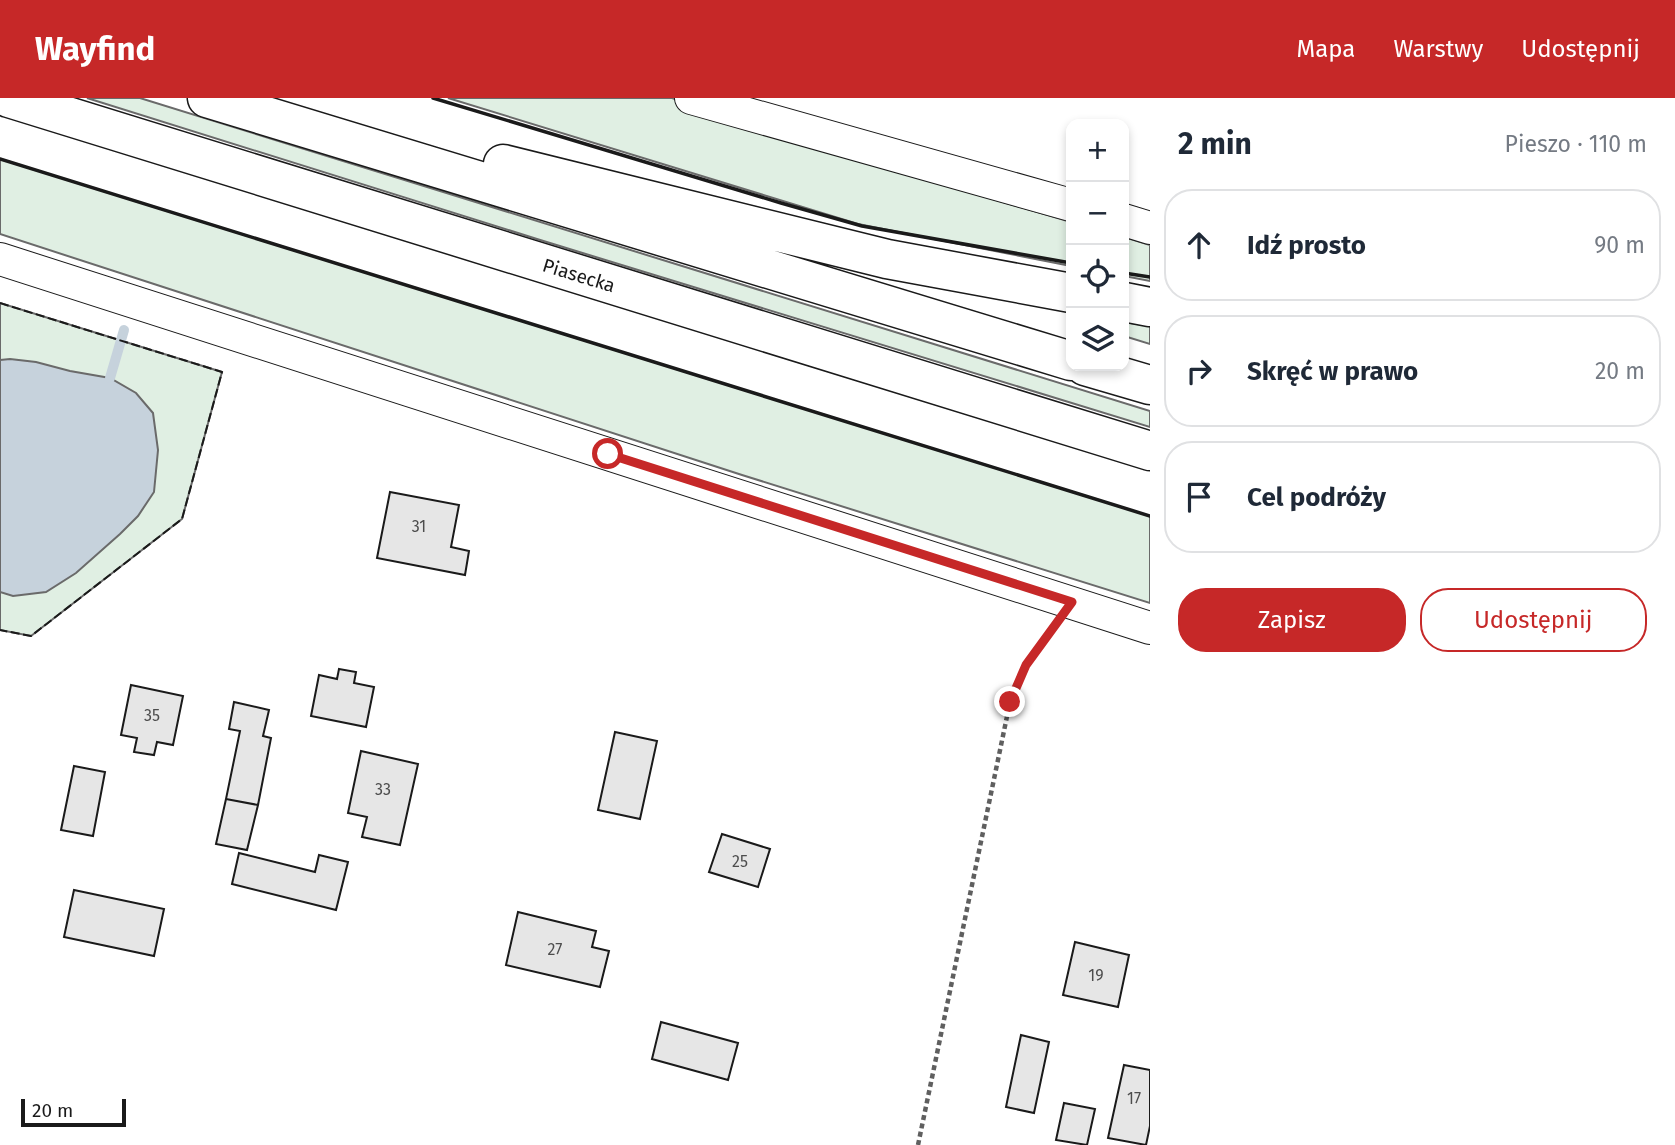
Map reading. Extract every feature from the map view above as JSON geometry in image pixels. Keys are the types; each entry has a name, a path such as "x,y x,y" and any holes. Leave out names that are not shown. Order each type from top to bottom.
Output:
{"highway":[{"name":"Piasecka","path":"9,98 1150,451"},
{"path":"212,100 541,173 887,259 1066,292"},
{"path":"212,100 1066,359"},
{"path":"1129,303 1150,307"},
{"path":"1101,371 1150,386"}],"street":[{"path":"691,98 1066,204"},
{"path":"1129,222 1150,228"},
{"path":"0,259 1150,628"}],"path":[{"path":"918,1145 1010,702 1026,665 1072,602"}],"green space":[{"path":"87,98 140,98 1150,411 1150,427 537,239"},
{"path":"448,98 672,98 800,142 1066,221 1066,265 858,224"},
{"path":"0,159 1150,516 1150,603 742,475 0,234"},
{"path":"1129,239 1150,245 1150,281 1129,277"},
{"path":"0,303 222,372 182,519 31,636 0,630"},
{"path":"1129,323 1150,326 1150,344 1129,338"}],"shaded area":[{"path":"10,359 110,378 136,393 153,413 158,450 154,492 138,516 76,573 46,592 13,596 0,592 0,360"}],"building":[{"path":"390,492 459,505 451,547 469,551 465,575 377,558"},
{"path":"339,669 356,672 354,683 374,687 366,727 311,716 319,675 337,679"},
{"path":"131,685 183,696 173,745 157,742 154,755 134,752 137,738 121,735"},
{"path":"234,702 269,710 263,736 271,738 258,805 226,799 240,731 229,729"},
{"path":"615,732 657,741 640,819 598,810"},
{"path":"361,751 418,764 400,845 362,837 367,817 348,813"},
{"path":"74,766 105,772 93,836 61,830"},
{"path":"226,799 258,805 247,850 216,844"},
{"path":"722,834 770,849 758,887 709,872"},
{"path":"239,853 315,872 319,855 348,862 336,910 232,884"},
{"path":"74,890 164,909 154,956 64,937"},
{"path":"518,912 596,931 592,947 609,951 600,987 506,965"},
{"path":"1075,942 1129,955 1118,1007 1063,995"},
{"path":"661,1022 738,1043 728,1080 652,1059"},
{"path":"1021,1035 1049,1042 1034,1113 1006,1107"},
{"path":"1124,1065 1150,1070 1150,1126 1146,1145 1108,1138"},
{"path":"1064,1103 1095,1109 1087,1145 1056,1140"}],"waterway":[{"path":"110,378 124,330"}],"fence":[{"path":"0,303 222,372 182,519 31,636 0,630"}],"wall":[{"path":"433,98 862,226 1066,262"},
{"path":"0,159 1150,516"},
{"path":"1129,274 1150,277"}],"route":[{"path":"608,454 1072,602 1026,665 1010,702"}]}
